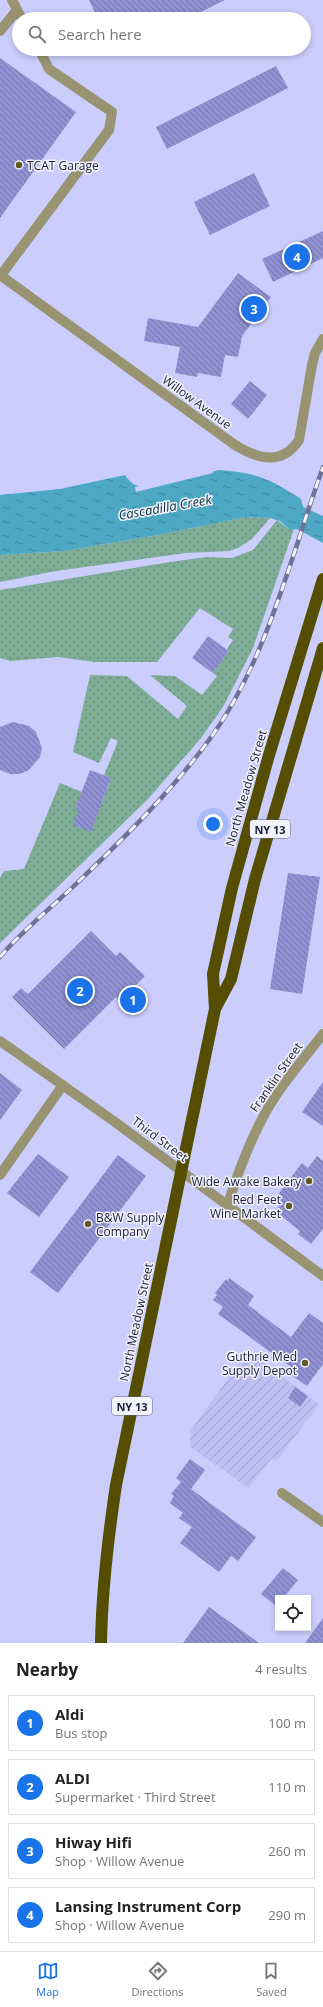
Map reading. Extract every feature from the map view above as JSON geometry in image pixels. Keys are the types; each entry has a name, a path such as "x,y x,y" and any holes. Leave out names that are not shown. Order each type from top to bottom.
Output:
{"highway":[{"name":"North Meadow Street","path":"101,1643 105,1555 116,1485 215,1009 212,974 232,888 269,755 323,579"},
{"name":"North Meadow Street","path":"215,1009 232,979 257,872 323,648"}],"street":[{"path":"12,0 18,12"},
{"path":"0,31 12,21"},
{"path":"0,275 109,130 112,112 49,69 42,56"},
{"name":"Willow Avenue","path":"0,275 235,445 247,453 262,457 276,458 294,448 299,440 312,365 315,353 323,339"},
{"name":"Franklin Street","path":"228,1204 234,1183 262,1118 287,1080 323,1034"},
{"name":"Third Street","path":"0,1041 228,1204 323,1276"},
{"path":"0,1175 63,1086"},
{"path":"282,1493 323,1522"}],"shaded area":[{"path":"248,1351 319,1404 277,1461 271,1459 249,1488 190,1447 190,1431"}],"green space":[{"path":"246,517 270,518 252,539 238,548 229,551 186,553 56,571 0,582 0,555 64,551 158,535"},
{"path":"277,520 290,530 294,529 253,648 223,707 201,738 148,799 0,943 0,878 4,871 24,869 60,783 82,792 75,809 96,817 111,779 104,775 118,741 111,738 99,763 73,752 90,675 127,676 178,719 187,706 150,675 175,676 202,695 217,676 213,673 229,651 227,649 233,640 228,637 233,629 200,608 157,662 95,662 58,657 10,661 0,658 0,590 170,562 207,557 232,558 253,550"}],"water":[{"name":"Cascadilla Creek","path":"219,470 253,475 271,481 301,499 303,507 323,516 323,543 297,529 290,530 280,521 270,518 246,517 158,535 64,551 0,555 0,495 60,489 125,475 129,481 146,488"}],"pier":[{"path":"212,470 213,473 136,492 135,487"}],"building":[{"path":"89,0 225,0 201,12 95,12"},
{"name":"TCAT Garage","path":"0,58 76,112 0,218"},
{"path":"276,66 288,88 167,149 156,127"},
{"path":"254,173 270,206 210,235 194,202"},
{"path":"323,231 323,258 273,282 262,259"},
{"path":"238,273 271,297 242,336 238,357 225,355 221,377 198,373 197,377 175,373 180,347 144,341 148,318 198,327"},
{"path":"250,381 267,395 248,419 231,404"},
{"path":"208,636 229,651 213,673 192,658"},
{"path":"13,722 29,726 36,732 42,748 40,757 29,770 20,774 10,774 0,770 0,727"},
{"path":"90,770 111,778 91,832 73,825 79,811 75,809"},
{"path":"288,873 320,877 302,994 270,989"},
{"path":"91,931 116,956 120,952 145,976 120,1001 116,997 64,1049 12,997 21,988 28,994"},
{"path":"0,1073 22,1090 0,1120"},
{"path":"323,1082 323,1126 302,1112"},
{"path":"38,1154 69,1177 39,1217 7,1193"},
{"name":"B&W Supply Company","path":"118,1155 146,1176 58,1293 30,1272"},
{"path":"317,1156 323,1161 323,1229 311,1244 298,1234 300,1231 275,1211 279,1206 273,1201 302,1163 308,1168"},
{"path":"229,1278 254,1296 248,1305 291,1337 309,1313 323,1323 323,1364 307,1386 287,1372 291,1367 218,1314 223,1307 213,1300 217,1295 215,1293 226,1279 228,1281"},
{"path":"295,1387 308,1396 300,1407 288,1398"},
{"path":"190,1459 205,1470 191,1489 256,1537 238,1561 231,1556 219,1572 180,1543 192,1527 179,1518 183,1513 170,1503 174,1496 171,1494 181,1482 176,1478"},
{"path":"283,1568 298,1580 286,1595 275,1595 275,1605 261,1594"},
{"path":"209,1607 259,1643 183,1643"},
{"path":"323,1618 323,1643 305,1643"}],"railway":[{"path":"0,957 37,919 94,867 163,797 209,740 229,710 262,643 288,572 323,467"}],"place":[{"name":"TCAT Garage","path":"19,165"},
{"name":"Lansing Instrument Corp","path":"297,257"},
{"name":"Hiway Hifi","path":"254,309"},
{"name":"ALDI","path":"80,991"},
{"name":"Aldi","path":"133,1000"},
{"name":"Wide Awake Bakery","path":"309,1181"},
{"name":"Red Feet Wine Market","path":"289,1206"},
{"name":"B&W Supply Company","path":"88,1224"},
{"name":"Guthrie Med Supply Depot","path":"305,1363"}]}
